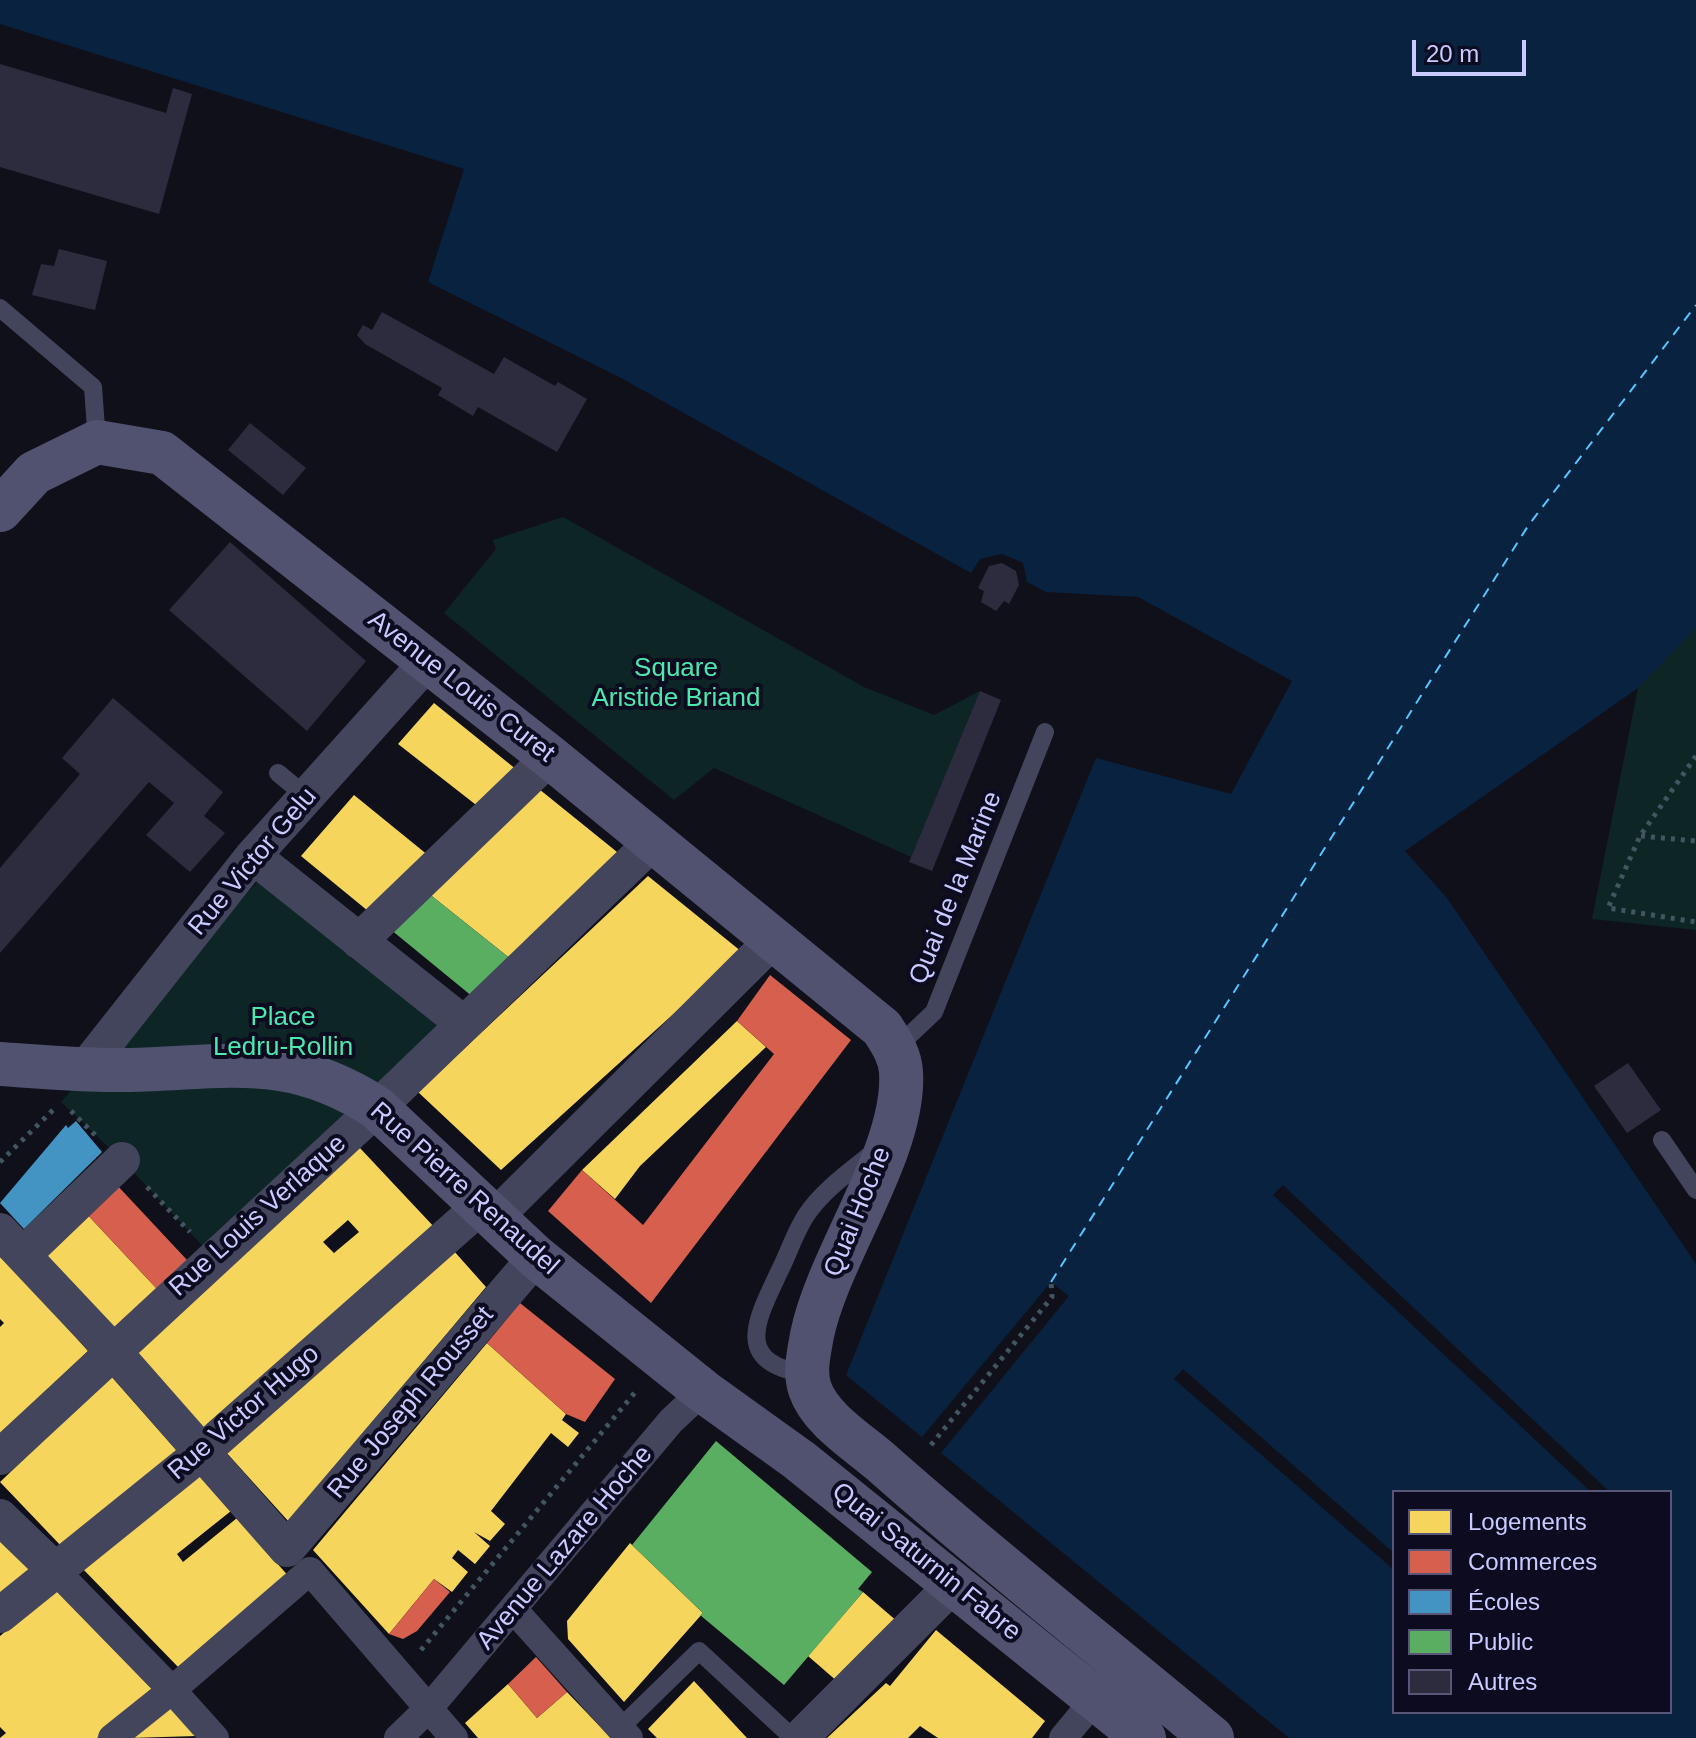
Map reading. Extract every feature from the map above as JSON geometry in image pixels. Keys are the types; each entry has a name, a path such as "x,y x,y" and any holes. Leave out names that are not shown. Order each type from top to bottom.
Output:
{"main road":[{"path":"0,510 34,473 97,442"},
{"name":"Avenue Louis Curet","path":"97,442 162,453 429,660 865,1011 882,1028 895,1049"},
{"name":"Quai Hoche","path":"807,1374 817,1313 888,1141 901,1071 895,1049"},
{"name":"Rue Pierre Renaudel","path":"0,1064 72,1086 263,1064 308,1075 351,1091 377,1108 536,1257 703,1391"},
{"name":"Quai Saturnin Fabre","path":"807,1374 820,1408 1212,1738"},
{"name":"Quai Saturnin Fabre","path":"703,1391 799,1460 952,1586 1097,1697 1144,1738"}],"street":[{"name":"Rue Victor Gelu","path":"72,1086 253,856 429,660"},
{"path":"359,941 550,757"},
{"name":"Rue Louis Verlaque","path":"0,1457 377,1108 654,841"},
{"path":"253,856 464,1024"},
{"name":"Rue Victor Hugo","path":"0,1615 201,1453 488,1211 774,939"},
{"path":"122,1160 11,1243 113,1351 454,1738"},
{"name":"Rue Joseph Rousset","path":"299,1560 536,1257"},
{"name":"Avenue Lazare Hoche","path":"398,1738 429,1708 671,1421 703,1391"},
{"path":"0,1517 172,1690 213,1737"},
{"path":"112,1738 172,1690 299,1560"},
{"path":"800,1738 952,1586"},
{"path":"513,1609 624,1733"},
{"path":"1063,1738 1097,1697"}],"lane":[{"path":"0,308 93,387 97,442"},
{"name":"Quai de la Marine","path":"895,1049 934,1012 1045,732"},
{"path":"278,773 307,797"},
{"path":"1662,1140 1696,1190"},
{"path":"624,1733 699,1651 793,1738"}],"path":[{"path":"1696,756 1640,836 1608,908 1696,922"},
{"path":"1640,836 1696,841"},
{"path":"0,1162 72,1086"},
{"path":"931,1445 1052,1297 1051,1282"},
{"path":"400,1675 661,1357"}],"green space":[{"name":"Square Aristide Briand","path":"563,517 864,687 934,715 980,691 911,857 714,768 674,800 444,613 496,549 493,540"},
{"path":"1696,628 1696,930 1592,919 1638,688"},
{"name":"Place Ledru-Rollin","path":"269,869 464,1024 212,1256 122,1160 61,1102"}],"water":[{"path":"0,0 1696,0 1696,628 1638,688 1405,851 1447,898 1696,1264 1696,1738 1289,1738 846,1375 1096,758 1231,794 1292,681 1138,597 1046,592 1027,582 1023,563 1002,554 980,559 971,573 621,378 428,282 464,169 0,24"}],"pier":[{"path":"1283,1185 1608,1490 1589,1490 1273,1195"},
{"path":"1051,1282 1069,1296 941,1453 922,1437"},
{"path":"1183,1369 1392,1551 1392,1568 1174,1379"}],"building: Logements":[{"path":"434,703 517,770 480,808 398,744"},
{"path":"539,789 622,856 512,960 428,893"},
{"path":"354,795 429,856 368,911 301,856"},
{"path":"648,876 742,952 501,1170 418,1092"},
{"path":"737,1021 766,1047 640,1166 615,1199 582,1170"},
{"path":"359,1147 436,1229 206,1430 136,1352","holes":["348,1220 359,1232 334,1253 323,1242"]},
{"path":"84,1211 157,1289 115,1328 42,1251"},
{"path":"453,1250 486,1287 289,1522 224,1450"},
{"path":"0,1252 88,1351 0,1434 0,1327 4,1323 0,1319"},
{"path":"487,1343 566,1414 562,1420 579,1433 568,1447 551,1433 491,1511 505,1524 490,1541 474,1532 490,1546 475,1564 458,1550 452,1558 468,1572 452,1592 434,1579 389,1634 313,1550"},
{"path":"111,1376 179,1453 63,1548 0,1482"},
{"path":"196,1472 231,1511 177,1554 183,1562 237,1518 291,1579 180,1669 82,1568"},
{"path":"0,1533 38,1570 0,1601"},
{"path":"630,1543 703,1613 624,1702 568,1639 567,1621"},
{"path":"56,1589 154,1691 97,1738 0,1738 6,1733 0,1727 0,1636"},
{"path":"863,1592 898,1622 838,1682 808,1656"},
{"path":"936,1630 1045,1721 1032,1738 938,1738 920,1726 908,1738 827,1738 886,1683 890,1686"},
{"path":"694,1681 747,1738 657,1738 648,1729"},
{"path":"508,1684 537,1718 567,1692 611,1738 478,1738 465,1723"},
{"path":"170,1707 197,1736 129,1738"}],"building: Commerces":[{"path":"770,975 851,1040 651,1303 548,1211 582,1170 643,1225 774,1054 737,1021"},
{"path":"115,1183 188,1261 157,1289 84,1211"},
{"path":"520,1303 615,1379 585,1422 566,1414 487,1343"},
{"path":"434,1579 450,1592 417,1631 403,1639 389,1634"},
{"path":"536,1657 567,1692 537,1718 508,1684"}],"building: Écoles":[{"path":"76,1121 102,1152 24,1229 0,1203 66,1125 68,1128"}],"building: Public":[{"path":"428,893 512,960 473,997 390,929"},
{"path":"716,1441 872,1572 858,1589 863,1592 784,1685 700,1615 703,1613 632,1545"}],"building: Autres":[{"path":"0,64 166,113 173,88 192,94 159,214 0,167"},
{"path":"59,249 107,261 95,310 32,295 41,264 54,266"},
{"path":"382,312 494,374 504,357 555,386 558,382 587,399 557,452 478,407 473,416 438,395 442,388 365,344 357,335 363,325 372,330"},
{"path":"250,423 306,468 283,495 228,450"},
{"path":"230,542 366,661 307,731 169,610"},
{"path":"1002,563 1016,571 1019,585 1009,604 1004,601 996,611 981,602 984,591 978,588 989,566"},
{"path":"980,691 1001,700 932,871 909,862"},
{"path":"113,698 223,792 204,816 225,833 190,872 146,835 174,803 149,782 0,953 0,868 80,774 62,758"},
{"path":"1628,1063 1661,1110 1627,1133 1594,1086"}],"ferry route":[{"path":"1051,1282 1528,526 1696,305"}]}
